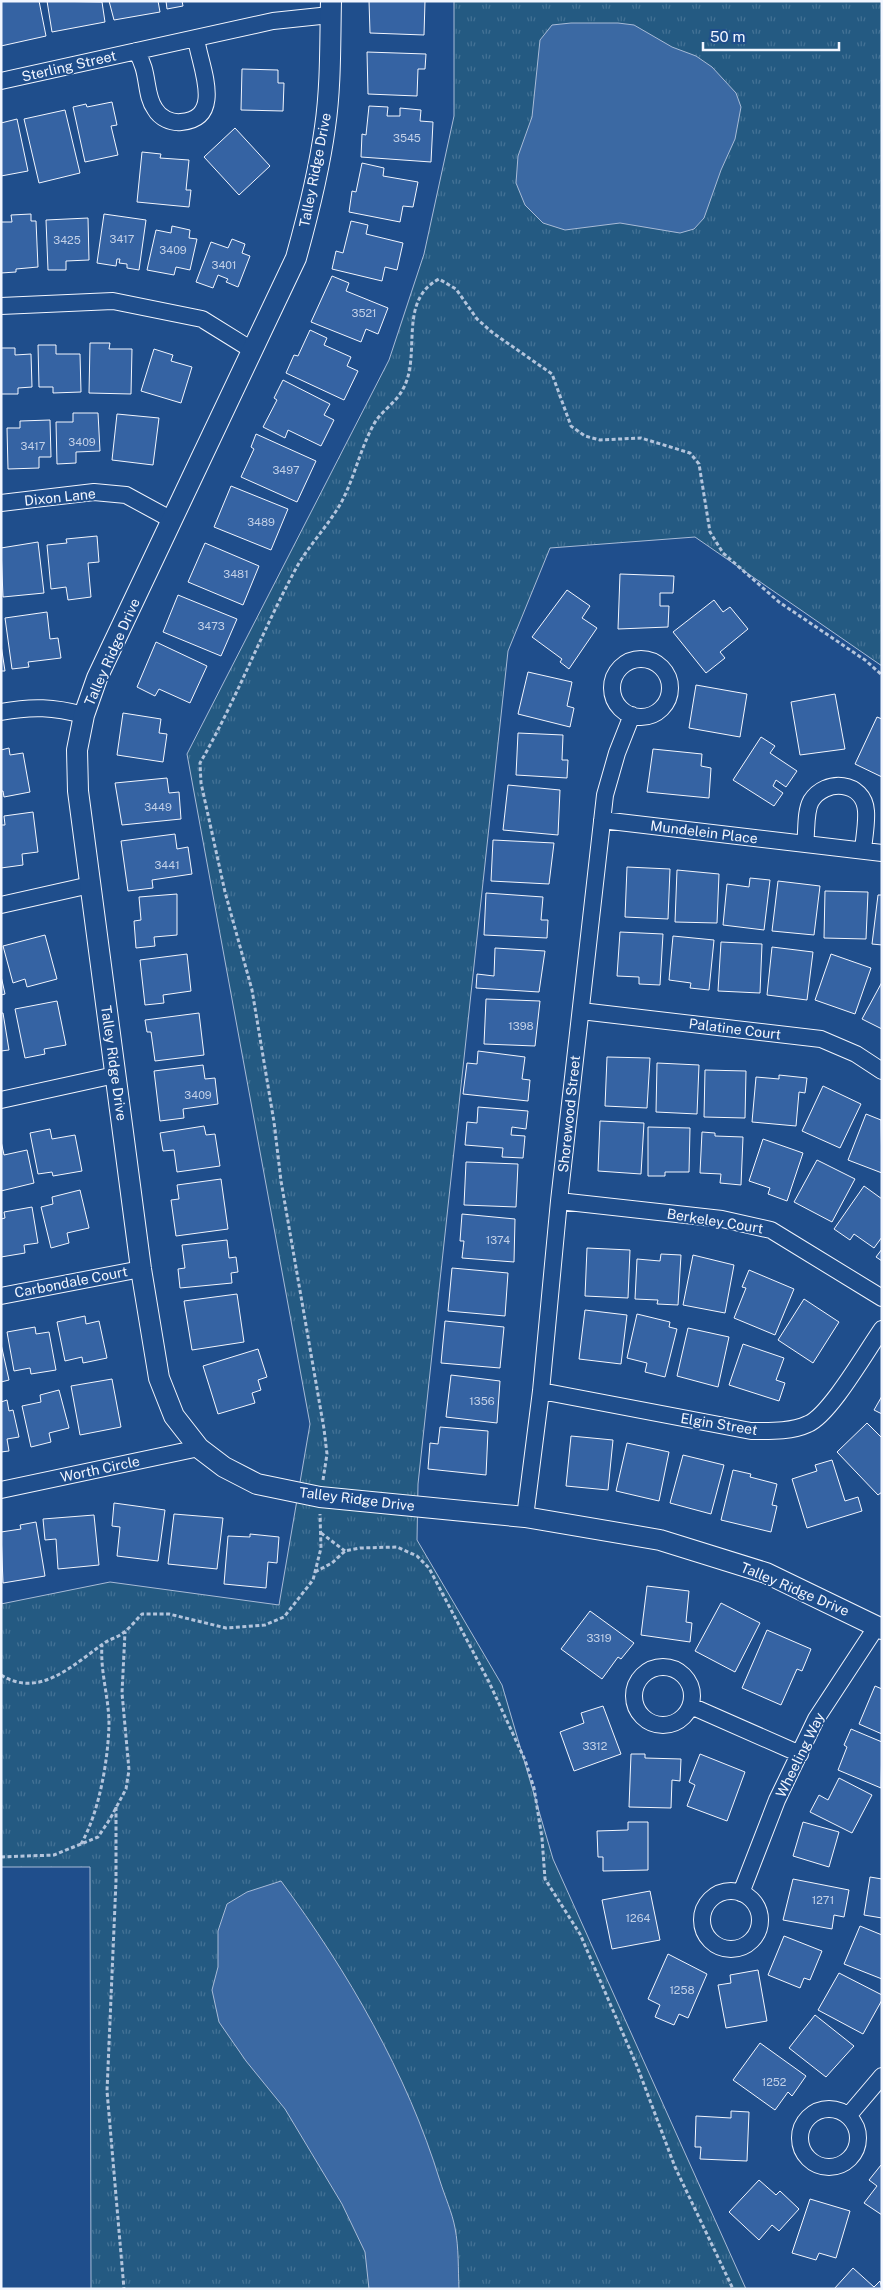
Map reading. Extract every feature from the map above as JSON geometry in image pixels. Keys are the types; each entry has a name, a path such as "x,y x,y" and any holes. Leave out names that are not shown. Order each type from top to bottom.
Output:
{"street":[{"name":"Sterling Street","path":"1,81 330,8"},
{"name":"Talley Ridge Drive","path":"330,8 330,73 325,126 312,200 296,258 97,678 84,715 77,750 78,791 90,885 141,1269 159,1378 174,1416 199,1448 224,1467 257,1484 320,1497 526,1517 660,1540 766,1573 879,1628"},
{"path":"136,51 143,61 154,109 163,118 175,123 188,122 199,115 206,104 208,92 196,38"},
{"path":"1,306 113,301 202,319 252,350"},
{"name":"Dixon Lane","path":"1,503 102,492 126,495 172,520"},
{"path":"1,712 24,708 57,708 84,715"},
{"name":"Shorewood Street","path":"526,1517 541,1391 559,1201 605,795 617,754 632,716"},
{"path":"805,844 810,804 822,789 828,786 841,785 853,789 862,799 866,811 863,850"},
{"name":"Mundelein Place","path":"602,820 882,853"},
{"path":"1,905 90,885"},
{"name":"Palatine Court","path":"581,1011 821,1039 856,1054 882,1071"},
{"path":"1,1100 115,1075"},
{"name":"Berkeley Court","path":"559,1201 722,1219 771,1230 882,1298"},
{"name":"Carbondale Court","path":"1,1296 141,1269"},
{"name":"Elgin Street","path":"541,1391 751,1431 779,1431 809,1424 828,1407 882,1329"},
{"name":"Worth Circle","path":"1,1490 199,1448"},
{"name":"Wheeling Way","path":"741,1893 778,1800 816,1719 879,1628"},
{"path":"690,1706 800,1754"},
{"path":"848,2116 882,2076"}],"path":[{"path":"1,1675 11,1681 31,1684 46,1681 69,1669 102,1644 125,1632 142,1614 169,1614 226,1628 266,1625 284,1617 313,1580 321,1548 320,1497 327,1454 326,1446 252,990 225,892 201,783 200,763 300,562 342,502 362,447 375,421 404,388 409,368 412,322 418,301 427,286 438,280 456,289 483,324 552,374 571,426 585,436 600,440 641,438 690,453 699,464 710,532 723,553 779,602 882,675"},
{"path":"321,1533 345,1551"},
{"path":"315,1572 332,1563 345,1551 360,1548 397,1547 417,1556 430,1568 489,1682 525,1760 534,1788 541,1830 545,1878 580,1934 637,2066 675,2167 733,2289"},
{"path":"1,1857 54,1855 98,1837 126,1789 129,1770 122,1693 125,1632"},
{"path":"81,1844 92,1826 102,1779 108,1726 107,1699 101,1665 102,1644"},
{"path":"116,1807 116,1881 107,2091 117,2227 124,2289"}],"green space":[{"path":"454,1 882,1 882,666 695,537 550,548 508,651 418,1484 417,1540 502,1685 553,1859 746,2289 91,2289 90,1867 1,1867 1,1604 110,1582 279,1605 310,1424 187,754 389,360 424,254 454,116"}],"shaded area":[{"path":"571,23 634,25 672,47 696,56 712,67 736,93 741,107 735,139 721,170 704,218 694,229 680,233 620,223 565,230 543,223 525,205 516,183 518,156 532,117 540,40 552,25"},
{"path":"281,1881 352,1987 411,2101 454,2222 459,2289 369,2289 365,2252 342,2204 285,2109 246,2061 219,2022 212,1990 218,1967 218,1931 227,1904 247,1892"}],"building":[{"path":"1,1 39,1 46,36 1,46"},
{"path":"47,1 102,2 105,22 52,32"},
{"path":"109,1 158,1 160,12 114,20"},
{"path":"166,1 182,1 183,6 167,9"},
{"path":"369,1 425,1 424,35 370,33"},
{"path":"367,52 426,54 425,69 418,69 417,96 368,94"},
{"path":"242,69 278,70 278,83 284,83 283,111 241,110"},
{"path":"112,102 117,125 111,126 118,155 85,162 73,107 86,104 87,107"},
{"path":"369,106 388,107 387,116 400,116 400,108 421,110 420,121 433,122 431,162 361,157 362,134 366,135"},
{"path":"65,110 80,173 39,183 24,119"},
{"path":"17,119 28,171 1,176 1,123"},
{"path":"235,128 270,166 239,195 204,157"},
{"path":"142,152 161,154 160,158 189,160 186,190 191,190 189,207 137,202"},
{"path":"362,163 384,168 383,176 418,182 413,207 403,206 400,222 349,212 352,191 356,192"},
{"path":"31,214 31,221 36,221 38,267 16,269 16,272 1,273 1,222 12,222 11,215"},
{"path":"104,214 146,220 139,270 127,268 127,264 119,263 120,259 117,259 116,266 97,263"},
{"path":"88,218 89,260 66,261 66,270 48,270 46,220"},
{"path":"351,221 368,225 366,234 403,243 397,270 385,267 382,281 332,269 336,251 343,253"},
{"path":"172,226 190,230 189,238 197,239 190,270 176,267 174,275 147,270 156,230 171,233"},
{"path":"232,239 245,244 242,253 250,256 238,287 226,282 228,279 218,275 213,288 196,282 211,242 228,248"},
{"path":"332,276 349,283 346,291 388,308 378,334 366,329 361,342 311,322"},
{"path":"310,330 327,338 324,345 351,357 347,366 358,371 344,400 286,373 294,355 298,356"},
{"path":"90,343 110,343 109,349 132,349 131,394 89,393"},
{"path":"38,345 56,345 56,354 80,354 81,392 53,393 53,387 39,387"},
{"path":"1,348 15,348 15,355 31,354 32,387 18,388 18,394 1,394"},
{"path":"154,349 173,355 171,361 192,367 181,403 141,391"},
{"path":"283,380 330,404 324,415 334,420 321,446 288,430 285,438 263,427 277,400 274,398"},
{"path":"73,413 98,413 100,451 76,452 76,463 57,464 56,422 73,422"},
{"path":"117,414 159,418 153,465 112,460"},
{"path":"50,420 51,457 39,457 39,468 8,469 7,428 20,428 20,421"},
{"path":"256,434 316,461 297,502 241,477 254,449 251,447"},
{"path":"231,486 288,509 271,550 214,527"},
{"path":"97,536 99,562 88,563 91,597 68,600 66,587 51,589 47,545 67,543 66,539"},
{"path":"38,542 44,593 3,597 1,548"},
{"path":"205,543 259,566 243,605 188,582"},
{"path":"620,574 674,576 673,593 660,593 660,606 669,606 668,627 618,629"},
{"path":"567,590 590,606 582,618 597,628 569,669 560,662 562,659 532,637"},
{"path":"178,595 237,619 221,656 163,632"},
{"path":"714,600 723,612 730,607 748,629 720,652 725,658 706,673 673,632"},
{"path":"47,612 50,639 58,638 61,658 28,662 29,667 12,669 5,618"},
{"path":"156,642 207,666 190,703 159,689 155,696 137,687"},
{"path":"1,645 5,671 1,671"},
{"path":"528,672 572,682 567,706 574,708 570,727 518,714"},
{"path":"696,685 747,694 740,737 689,728"},
{"path":"835,694 845,749 800,755 791,702"},
{"path":"123,713 161,719 159,733 167,734 163,762 117,755"},
{"path":"877,717 882,719 882,777 855,764"},
{"path":"518,733 563,735 562,760 568,760 567,778 516,775"},
{"path":"761,737 775,746 770,753 797,771 786,787 776,780 773,786 783,793 774,806 733,780"},
{"path":"9,748 10,755 23,753 30,792 4,797 3,791 1,791 1,750"},
{"path":"653,749 702,754 701,766 711,768 709,798 647,792"},
{"path":"167,778 169,793 179,792 181,819 122,825 115,783"},
{"path":"508,785 560,790 558,835 503,830"},
{"path":"33,812 38,852 22,854 23,865 1,868 1,825 5,825 4,816"},
{"path":"175,834 177,849 188,847 192,874 152,880 153,888 128,891 121,841"},
{"path":"493,840 554,843 549,884 491,881"},
{"path":"627,867 670,869 668,919 625,917"},
{"path":"677,870 719,874 717,923 675,922"},
{"path":"750,878 770,880 764,930 723,925 727,884 749,887"},
{"path":"778,881 820,886 814,935 772,931"},
{"path":"825,891 868,892 866,939 824,938"},
{"path":"486,893 543,897 541,920 548,920 547,938 484,935"},
{"path":"177,894 177,935 154,937 155,946 136,948 134,921 141,920 139,897"},
{"path":"878,895 882,895 882,945 872,944"},
{"path":"620,932 663,934 660,985 639,984 639,977 617,976"},
{"path":"45,935 57,979 27,987 25,979 13,983 3,946"},
{"path":"673,936 714,940 709,990 690,988 691,983 669,980"},
{"path":"721,942 762,944 760,993 718,991"},
{"path":"772,947 813,952 807,1000 767,995"},
{"path":"495,948 545,951 539,992 476,988 477,974 494,976"},
{"path":"187,954 191,991 163,995 164,1003 145,1005 140,960"},
{"path":"831,954 871,968 855,1014 815,1000"},
{"path":"1,976 5,994 1,995"},
{"path":"882,982 882,1029 862,1019"},
{"path":"486,999 540,1001 535,1046 484,1044"},
{"path":"57,1001 66,1045 44,1049 45,1054 25,1058 15,1009"},
{"path":"1,1013 3,1013 9,1050 1,1051"},
{"path":"199,1013 204,1055 155,1061 151,1032 147,1032 145,1020"},
{"path":"478,1051 525,1057 522,1079 530,1080 528,1101 463,1094 467,1063 477,1064"},
{"path":"607,1057 650,1058 647,1108 605,1106"},
{"path":"657,1063 699,1065 697,1114 656,1112"},
{"path":"203,1065 205,1079 215,1078 218,1104 183,1109 184,1118 160,1121 154,1071"},
{"path":"705,1070 746,1071 745,1118 704,1117"},
{"path":"779,1075 807,1078 805,1093 799,1092 796,1126 752,1122 756,1077 779,1079"},
{"path":"823,1086 861,1104 840,1148 802,1131"},
{"path":"478,1107 528,1111 526,1129 512,1127 511,1135 525,1136 523,1158 502,1157 503,1148 465,1145 467,1122 477,1123"},
{"path":"866,1114 881,1120 882,1173 848,1160"},
{"path":"600,1121 644,1123 641,1174 598,1171"},
{"path":"204,1126 206,1135 215,1134 220,1166 177,1172 174,1150 163,1151 160,1133"},
{"path":"648,1127 690,1128 689,1172 665,1172 665,1176 648,1176"},
{"path":"50,1129 52,1139 75,1135 82,1171 53,1176 52,1172 38,1174 30,1133"},
{"path":"702,1132 715,1133 715,1136 743,1137 741,1185 720,1183 721,1174 700,1173"},
{"path":"763,1139 803,1153 787,1201 768,1194 770,1188 749,1181"},
{"path":"1,1141 4,1155 27,1150 34,1183 1,1191"},
{"path":"817,1160 855,1179 832,1222 794,1202"},
{"path":"466,1162 518,1164 516,1207 464,1205"},
{"path":"221,1179 228,1229 176,1236 171,1200 179,1199 177,1185"},
{"path":"864,1186 882,1199 882,1237 874,1248 854,1234 850,1240 834,1229"},
{"path":"80,1190 89,1228 67,1233 69,1243 51,1248 41,1207 53,1204 52,1197"},
{"path":"32,1207 38,1243 24,1245 25,1253 1,1257 1,1219 5,1218 4,1212"},
{"path":"462,1214 515,1219 514,1262 462,1258 464,1241 460,1241"},
{"path":"227,1240 229,1258 236,1257 238,1272 231,1273 232,1283 180,1288 178,1269 185,1268 182,1245"},
{"path":"587,1248 630,1250 628,1298 585,1296"},
{"path":"882,1249 882,1261 876,1257"},
{"path":"661,1254 681,1255 678,1305 657,1304 658,1300 635,1299 637,1259 660,1261"},
{"path":"693,1255 734,1265 725,1313 683,1305"},
{"path":"452,1268 508,1273 505,1316 448,1311"},
{"path":"749,1270 794,1289 775,1335 734,1318 746,1288 742,1287"},
{"path":"237,1294 244,1342 192,1350 184,1301"},
{"path":"804,1299 839,1322 813,1363 778,1340"},
{"path":"585,1310 627,1315 621,1364 579,1359"},
{"path":"637,1314 670,1322 669,1327 677,1329 665,1377 645,1372 647,1363 627,1358"},
{"path":"85,1316 86,1324 99,1321 107,1358 83,1363 82,1357 65,1361 57,1322"},
{"path":"445,1321 504,1327 500,1368 441,1363"},
{"path":"35,1327 36,1334 49,1332 56,1370 31,1374 30,1368 14,1371 7,1332"},
{"path":"688,1328 729,1337 718,1387 677,1376"},
{"path":"1,1344 9,1380 1,1382"},
{"path":"743,1344 784,1358 776,1380 785,1383 779,1401 729,1385"},
{"path":"258,1349 267,1377 258,1380 261,1390 252,1393 255,1403 218,1414 203,1366"},
{"path":"451,1375 500,1381 497,1423 446,1417"},
{"path":"112,1379 121,1427 80,1435 71,1386"},
{"path":"59,1390 69,1428 49,1433 51,1442 31,1447 22,1406 41,1402 40,1395"},
{"path":"882,1396 882,1414 874,1410"},
{"path":"7,1400 9,1411 13,1410 19,1437 7,1439 9,1451 1,1452 1,1402"},
{"path":"867,1423 882,1438 882,1492 878,1495 837,1452"},
{"path":"440,1427 488,1431 486,1475 428,1469 430,1443 438,1444"},
{"path":"571,1436 613,1440 608,1490 566,1486"},
{"path":"627,1443 669,1452 659,1501 616,1491"},
{"path":"683,1455 724,1465 711,1514 670,1503"},
{"path":"832,1460 845,1501 858,1497 862,1511 807,1528 792,1479 817,1471 815,1465"},
{"path":"733,1470 751,1474 750,1477 777,1484 772,1505 777,1506 771,1532 721,1520"},
{"path":"114,1503 165,1510 158,1561 117,1556 120,1527 112,1526"},
{"path":"174,1514 223,1518 217,1569 168,1564"},
{"path":"94,1515 99,1565 58,1569 56,1539 45,1540 43,1519"},
{"path":"36,1522 45,1576 3,1583 1,1532 21,1529 20,1525"},
{"path":"250,1534 279,1537 277,1563 268,1562 266,1588 224,1584 228,1536 250,1537"},
{"path":"647,1586 689,1591 686,1622 692,1623 690,1642 641,1635"},
{"path":"721,1603 760,1623 735,1672 695,1651"},
{"path":"590,1611 634,1643 621,1659 618,1657 602,1679 561,1649"},
{"path":"767,1630 811,1649 802,1671 797,1669 781,1705 742,1688"},
{"path":"875,1686 882,1689 882,1734 859,1724"},
{"path":"603,1706 621,1754 574,1771 560,1732 584,1723 581,1713"},
{"path":"851,1729 882,1742 881,1788 838,1770 847,1747 844,1745"},
{"path":"631,1754 645,1754 645,1758 681,1759 680,1781 672,1780 671,1808 629,1807"},
{"path":"700,1754 745,1772 727,1821 687,1806 695,1785 689,1782"},
{"path":"839,1778 872,1795 852,1833 810,1812 819,1795 828,1800"},
{"path":"628,1822 648,1822 648,1870 603,1871 603,1857 598,1857 597,1831 628,1830"},
{"path":"803,1822 839,1832 829,1867 793,1856"},
{"path":"870,1877 882,1879 882,1918 864,1915"},
{"path":"793,1879 849,1890 844,1917 834,1915 832,1929 783,1920"},
{"path":"650,1891 660,1940 612,1949 602,1900"},
{"path":"860,1926 882,1935 882,1979 844,1964"},
{"path":"784,1936 822,1951 810,1980 804,1978 800,1988 768,1975"},
{"path":"668,1954 707,1974 688,2018 679,2014 674,2025 655,2017 660,2005 648,1999"},
{"path":"758,1970 767,2021 726,2028 718,1985 731,1983 730,1975"},
{"path":"839,1973 882,1995 882,2000 863,2034 818,2010"},
{"path":"815,2015 854,2046 826,2077 789,2048"},
{"path":"760,2043 806,2076 792,2096 788,2092 775,2110 733,2080"},
{"path":"731,2111 749,2112 747,2161 700,2159 701,2147 695,2147 696,2116 731,2118"},
{"path":"881,2165 882,2215 864,2203 877,2186 869,2180"},
{"path":"759,2180 776,2195 780,2191 799,2209 779,2231 772,2225 759,2240 729,2212"},
{"path":"810,2199 850,2211 836,2258 819,2253 816,2260 792,2253"},
{"path":"853,2268 874,2287 880,2281 882,2289 834,2289"}]}
